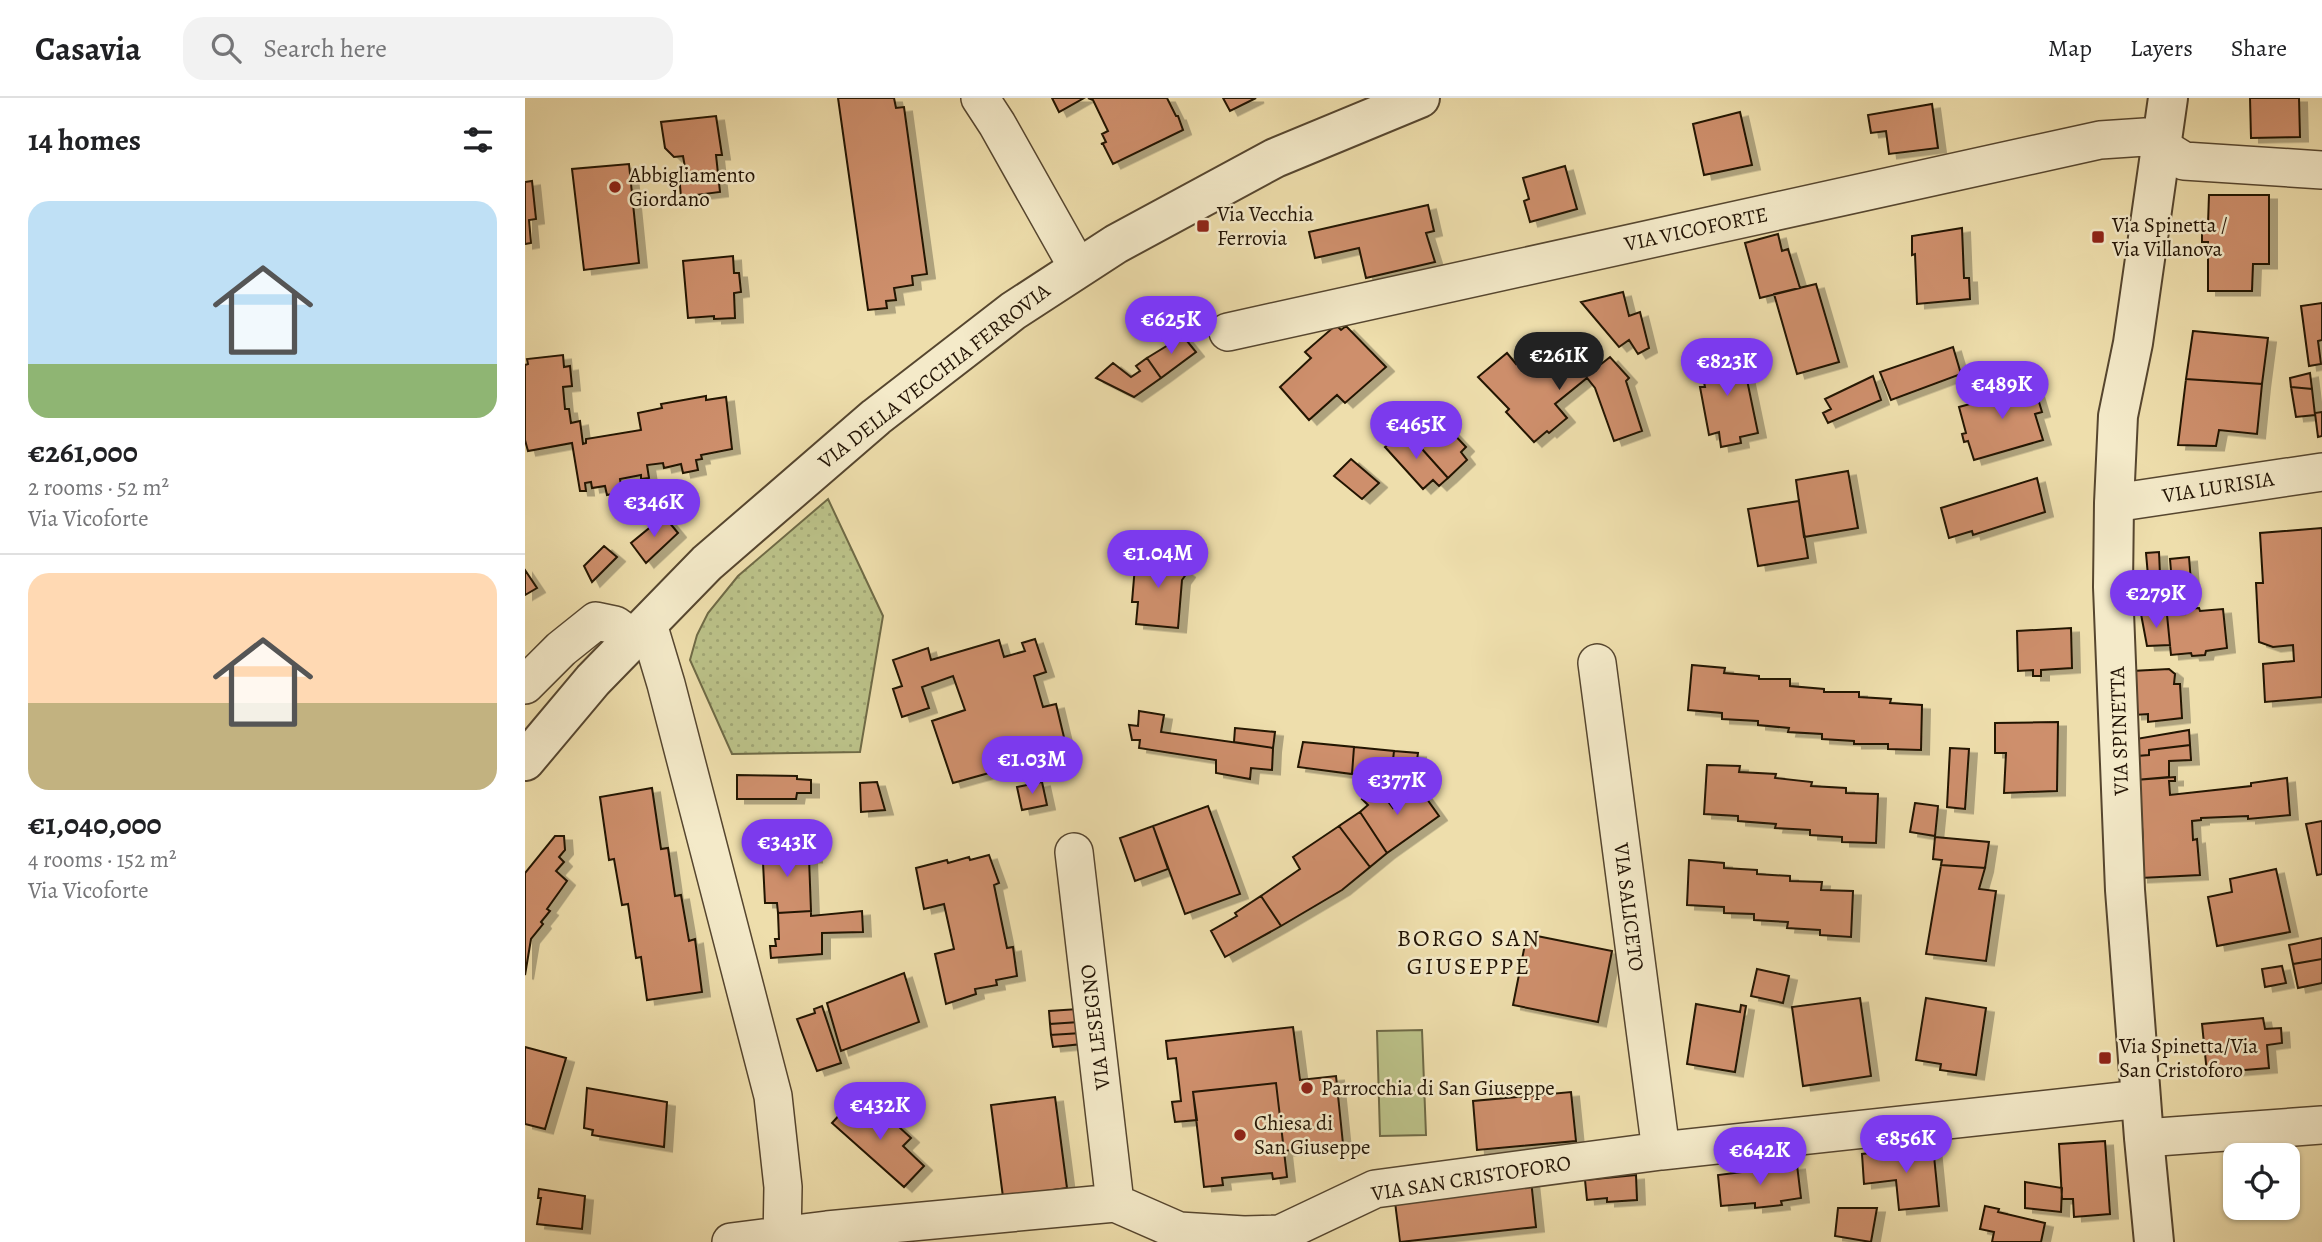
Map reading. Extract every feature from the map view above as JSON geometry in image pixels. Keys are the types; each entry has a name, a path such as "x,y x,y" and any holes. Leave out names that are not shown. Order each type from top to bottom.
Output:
{"street":[{"path":"980,98 1078,268"},
{"name":"VIA DELLA VECCHIA FERROVIA","path":"525,761 593,680 708,563 876,417 1013,311 1078,268 1174,211 1275,158 1420,98"},
{"name":"VIA SPINETTA","path":"2154,1242 2125,890 2113,587 2114,503 2118,416 2133,343 2146,244 2163,148 2168,98"},
{"name":"VIA VICOFORTE","path":"1228,332 2100,140 2145,137 2184,161 2322,170"},
{"name":"VIA LURISIA","path":"2114,503 2322,472"},
{"path":"525,685 561,649 596,621 641,631 666,684 773,1096 783,1187 782,1238"},
{"name":"VIA SALICETO","path":"1597,663 1661,1151"},
{"name":"VIA LESEGNO","path":"1074,852 1115,1203"},
{"name":"VIA SAN CRISTOFORO","path":"731,1242 1115,1203 1179,1231 1244,1239 1280,1234 1375,1189 1661,1151 2141,1099"},
{"path":"2144,1138 2322,1125"}],"green space":[{"path":"828,499 883,616 860,752 732,754 690,660 697,635 708,613 738,576"},
{"path":"1422,1030 1426,1135 1380,1136 1377,1031"}],"building":[{"path":"838,98 894,98 896,108 904,107 927,274 912,276 913,285 894,288 896,300 886,301 887,308 868,310"},
{"path":"1052,98 1084,98 1059,112"},
{"path":"1088,98 1167,98 1183,130 1113,164 1101,144 1106,142 1102,134 1108,131 1093,100"},
{"path":"1223,98 1256,98 1230,111"},
{"path":"2250,98 2299,98 2300,137 2251,138"},
{"path":"1932,104 1938,148 1889,154 1886,131 1871,133 1868,115"},
{"path":"1740,112 1752,165 1704,175 1693,124"},
{"path":"716,116 722,155 716,155 720,192 681,197 679,174 686,173 683,156 674,157 665,148 661,122"},
{"path":"629,164 639,263 584,270 572,169"},
{"path":"1565,166 1577,209 1530,222 1524,201 1529,199 1523,178"},
{"path":"532,181 536,219 529,220 531,243 525,244 525,182"},
{"path":"2209,195 2269,195 2269,264 2253,264 2252,291 2208,291 2208,242 2202,242 2202,224 2208,224"},
{"path":"1428,205 1434,231 1426,233 1435,262 1366,278 1359,248 1315,258 1309,232"},
{"path":"1962,228 1964,278 1969,278 1970,299 1917,304 1912,236"},
{"path":"1778,234 1782,251 1788,249 1800,288 1760,298 1745,243"},
{"path":"733,256 734,273 739,273 741,292 734,293 735,318 688,318 683,261"},
{"path":"1816,284 1839,362 1797,374 1774,294"},
{"path":"1623,292 1629,316 1640,312 1649,348 1638,354 1629,340 1619,347 1581,302"},
{"path":"2322,303 2322,340 2318,341 2321,364 2309,366 2301,306"},
{"path":"1336,325 1341,330 1346,326 1386,367 1345,403 1337,395 1309,420 1280,387 1311,358 1305,352"},
{"path":"2193,331 2268,338 2262,384 2186,379"},
{"path":"1183,336 1196,352 1161,378 1147,358"},
{"path":"1547,345 1555,355 1564,349 1586,376 1610,357 1629,378 1626,381 1642,431 1614,441 1595,388 1587,378 1555,404 1567,418 1534,442 1506,412 1509,409 1478,377 1507,353 1516,364 1525,355 1529,360"},
{"path":"1953,347 1961,374 1891,400 1880,372"},
{"path":"1741,351 1758,433 1740,437 1741,443 1721,447 1719,432 1709,435 1700,387 1705,387 1699,359"},
{"path":"563,355 564,367 570,366 572,386 563,387 565,409 569,409 571,423 580,421 583,444 586,439 641,430 638,413 662,408 661,404 706,396 706,400 726,397 732,449 701,455 702,459 696,460 698,470 683,473 681,464 664,468 663,463 647,465 649,478 641,479 641,475 620,479 622,492 607,495 605,486 592,488 591,482 585,483 586,491 580,491 572,443 528,451 525,440 527,359"},
{"path":"1147,358 1161,378 1134,397 1096,378 1113,363 1131,377 1140,371 1136,366"},
{"path":"2310,373 2312,389 2291,387 2290,378"},
{"path":"1873,376 1881,400 1828,423 1823,413 1831,409 1825,399"},
{"path":"2186,379 2262,384 2257,434 2219,430 2216,446 2178,445"},
{"path":"2033,382 2042,412 2035,414 2043,440 1974,460 1968,441 1964,442 1962,434 1966,433 1959,407 1981,401 1980,397"},
{"path":"2291,387 2312,389 2315,415 2296,417"},
{"path":"1429,408 1466,447 1461,452 1467,460 1448,478 1405,430"},
{"path":"2322,412 2322,436 2318,437 2315,413"},
{"path":"1405,430 1448,478 1439,486 1433,480 1423,489 1385,447"},
{"path":"1351,459 1379,483 1362,499 1334,476"},
{"path":"1848,471 1858,528 1804,537 1796,480"},
{"path":"2037,478 2045,512 1973,535 1972,531 1949,538 1941,508"},
{"path":"1799,501 1808,558 1758,566 1748,509"},
{"path":"664,516 678,533 646,563 631,543"},
{"path":"2322,528 2322,697 2265,702 2263,664 2294,661 2293,645 2273,647 2259,642 2256,583 2263,583 2260,533"},
{"path":"604,546 617,557 592,582 584,566"},
{"path":"2159,552 2160,575 2148,576 2146,553"},
{"path":"1136,554 1184,559 1183,570 1187,573 1182,580 1178,628 1136,624 1138,602 1132,602"},
{"path":"2189,557 2191,582 2172,584 2170,559"},
{"path":"525,570 537,588 525,595"},
{"path":"2199,608 2200,611 2223,609 2227,648 2206,651 2205,655 2171,655 2167,615 2185,614 2184,609"},
{"path":"2141,614 2167,615 2170,645 2147,646"},
{"path":"2071,628 2072,668 2041,670 2041,676 2033,676 2033,670 2018,671 2017,631"},
{"path":"1035,639 1046,672 1034,676 1043,707 1056,704 1069,758 1018,771 1015,757 1004,760 1007,768 953,783 932,721 965,710 953,676 922,687 929,708 902,717 893,689 902,686 893,660 928,648 931,660 999,640 1004,657 1025,651 1022,643"},
{"path":"1692,665 1725,668 1724,673 1759,676 1759,679 1790,679 1790,686 1824,689 1824,692 1859,692 1859,697 1922,705 1921,750 1888,749 1888,744 1854,744 1854,741 1822,739 1822,734 1788,732 1789,728 1758,725 1758,721 1722,719 1722,713 1688,710"},
{"path":"2169,669 2175,674 2174,684 2180,684 2182,718 2148,722 2148,714 2134,715 2132,671"},
{"path":"1139,711 1164,715 1161,732 1273,748 1272,770 1251,768 1250,779 1216,773 1216,760 1139,748 1140,740 1132,740 1129,725 1138,726"},
{"path":"2058,722 2057,791 2004,793 2006,753 1995,753 1995,723"},
{"path":"1235,728 1275,732 1273,748 1234,742"},
{"path":"2189,730 2190,745 2149,750 2149,755 2137,756 2136,739"},
{"path":"1303,742 1354,747 1352,774 1298,767"},
{"path":"2190,745 2191,760 2169,761 2169,777 2135,780 2137,756 2149,755 2149,750"},
{"path":"1354,747 1394,751 1391,778 1352,774"},
{"path":"1950,748 1969,749 1965,809 1947,807"},
{"path":"1394,751 1418,753 1414,781 1391,778"},
{"path":"1707,765 1740,766 1739,772 1776,774 1775,778 1812,782 1811,786 1846,788 1846,793 1878,794 1876,843 1842,842 1842,837 1810,835 1810,830 1775,828 1776,824 1738,821 1738,816 1704,814"},
{"path":"737,775 797,776 797,779 811,780 811,793 797,793 796,799 737,799"},
{"path":"2175,777 2175,781 2169,781 2170,795 2251,786 2251,783 2287,778 2290,815 2248,819 2248,816 2201,818 2192,821 2193,840 2197,839 2200,875 2140,878 2139,842 2143,842 2142,827 2138,827 2135,780"},
{"path":"877,782 885,810 861,812 860,783"},
{"path":"1042,782 1047,805 1022,810 1017,787"},
{"path":"1377,787 1393,808 1419,788 1439,816 1387,853 1360,812 1368,805 1362,799"},
{"path":"652,788 661,849 668,848 675,896 681,895 689,941 695,939 702,992 647,1000 641,957 636,958 628,904 622,905 614,859 609,860 600,797"},
{"path":"1915,803 1938,806 1935,836 1910,832"},
{"path":"1208,806 1240,894 1185,914 1153,826"},
{"path":"1360,812 1387,853 1370,867 1339,826"},
{"path":"2322,821 2322,874 2317,875 2306,824"},
{"path":"1153,826 1168,869 1135,881 1120,838"},
{"path":"1339,826 1370,867 1342,890 1281,926 1261,896 1300,869 1293,857"},
{"path":"555,836 564,836 565,850 559,857 564,862 556,871 567,881 547,909 550,911 541,922 543,924 531,939 525,975 525,873"},
{"path":"1935,837 1989,842 1985,868 1941,865 1942,860 1933,859"},
{"path":"781,841 782,854 813,852 814,858 809,858 811,911 778,913 777,903 765,903 762,842"},
{"path":"989,855 999,883 994,885 1007,948 1013,947 1017,976 996,980 997,985 975,989 976,994 946,1004 935,954 954,949 944,904 924,909 916,868 947,860 948,863"},
{"path":"1689,860 1724,863 1724,868 1757,870 1757,874 1790,876 1790,881 1822,882 1821,890 1853,891 1851,937 1820,935 1820,930 1787,928 1788,922 1754,920 1754,914 1724,913 1724,907 1687,905"},
{"path":"1941,865 1985,868 1979,889 1996,891 1986,961 1926,954"},
{"path":"2276,869 2290,932 2217,946 2208,897 2232,892 2230,879"},
{"path":"1261,896 1281,926 1225,957 1211,931 1237,916 1235,913"},
{"path":"811,911 811,916 862,911 863,932 822,933 822,954 771,958 770,946 776,946 775,939 779,939 778,913"},
{"path":"1527,934 1612,951 1598,1022 1513,1005"},
{"path":"2322,938 2322,959 2293,964 2289,945"},
{"path":"2322,959 2322,983 2298,988 2293,964"},
{"path":"2282,966 2286,983 2265,987 2262,969"},
{"path":"1757,969 1789,976 1783,1003 1751,996"},
{"path":"904,973 919,1022 841,1051 827,1003"},
{"path":"1860,998 1871,1076 1803,1086 1792,1007"},
{"path":"1926,998 1986,1008 1976,1075 1940,1070 1941,1064 1916,1060"},
{"path":"1696,1004 1740,1012 1741,1005 1746,1006 1735,1072 1687,1064"},
{"path":"822,1006 841,1063 817,1071 797,1019 815,1013 814,1009"},
{"path":"1078,1009 1079,1022 1050,1024 1049,1011"},
{"path":"2263,1018 2265,1029 2281,1028 2282,1043 2267,1045 2269,1068 2207,1073 2202,1024"},
{"path":"1079,1022 1081,1033 1051,1035 1050,1024"},
{"name":"Parrocchia di San Giuseppe","path":"1293,1027 1300,1080 1336,1076 1343,1144 1284,1151 1276,1083 1193,1092 1197,1120 1175,1122 1172,1102 1181,1101 1176,1058 1168,1059 1166,1041"},
{"path":"1081,1033 1082,1044 1053,1047 1051,1035"},
{"path":"525,1047 566,1058 545,1129 525,1124"},
{"name":"Chiesa di San Giuseppe","path":"1276,1083 1287,1177 1273,1179 1272,1173 1222,1178 1223,1185 1204,1187 1193,1092"},
{"path":"587,1088 667,1102 664,1147 592,1135 593,1130 584,1128"},
{"path":"1571,1092 1576,1141 1477,1150 1473,1101"},
{"path":"1055,1097 1067,1188 1003,1197 991,1105"},
{"path":"853,1100 879,1123 885,1114 911,1138 903,1146 924,1166 904,1187 832,1123"},
{"path":"2105,1141 2110,1214 2074,1217 2073,1199 2062,1199 2059,1144"},
{"path":"1933,1146 1939,1206 1899,1210 1896,1180 1864,1184 1862,1154"},
{"path":"1797,1165 1801,1198 1781,1201 1782,1205 1755,1208 1755,1203 1721,1206 1718,1175"},
{"path":"1636,1175 1637,1200 1587,1200 1585,1180"},
{"path":"1531,1180 1536,1227 1400,1242 1394,1194"},
{"path":"2025,1182 2062,1188 2061,1212 2025,1208"},
{"path":"539,1189 585,1196 582,1229 537,1224 541,1198 538,1198"},
{"path":"1985,1206 1999,1209 1998,1212 2045,1223 2041,1242 1992,1242 1994,1232 1980,1229"},
{"path":"1838,1208 1877,1208 1871,1242 1835,1236"}],"place":[{"name":"Abbigliamento Giordano","path":"615,187"},
{"name":"Via Vecchia Ferrovia","path":"1203,226"},
{"name":"Via Spinetta / Via Villanova","path":"2098,237"},
{"name":"Via Spinetta/Via San Cristoforo","path":"2105,1058"},
{"name":"Parrocchia di San Giuseppe","path":"1307,1088"},
{"name":"Chiesa di San Giuseppe","path":"1240,1135"}],"district":[{"name":"BORGO SAN GIUSEPPE","path":"1469,952"}]}
